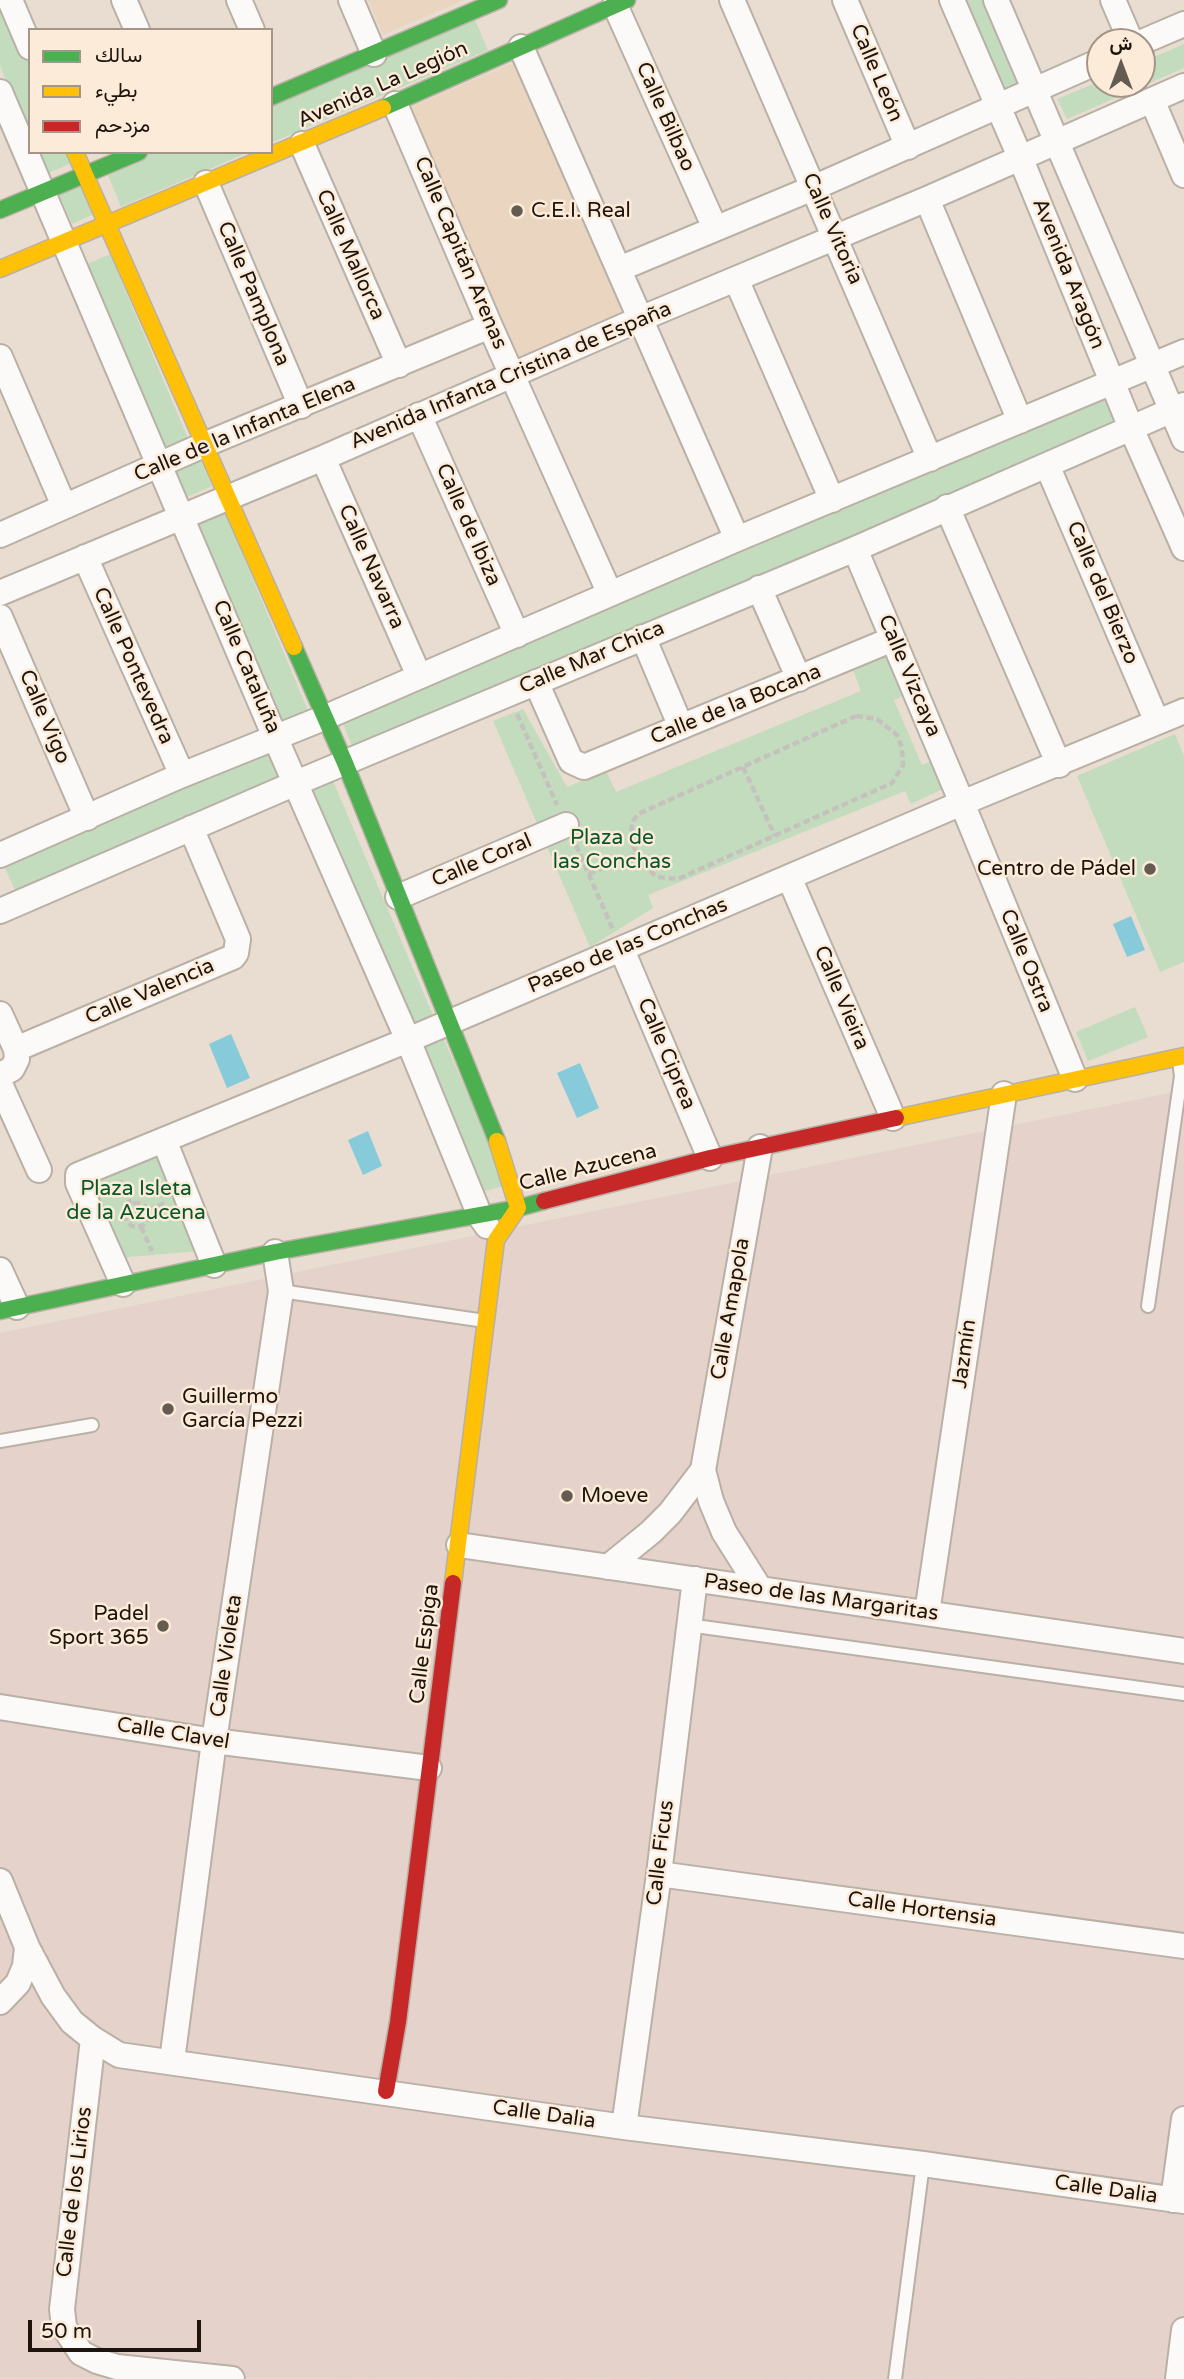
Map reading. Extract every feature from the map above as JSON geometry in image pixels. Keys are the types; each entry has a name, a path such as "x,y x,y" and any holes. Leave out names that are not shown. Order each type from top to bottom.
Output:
{"street":[{"path":"10,0 28,42"},
{"path":"124,0 136,28"},
{"path":"239,0 251,28"},
{"path":"351,0 374,54"},
{"name":"Avenida La Legión","path":"275,87 374,54 499,0"},
{"name":"Calle Vitoria","path":"732,0 930,459"},
{"name":"Calle León","path":"845,0 908,147"},
{"name":"Avenida Aragón","path":"952,0 1184,548"},
{"name":"Avenida Aragón","path":"996,0 1152,366 1178,408 1184,439"},
{"path":"1114,0 1125,28"},
{"name":"Avenida La Legión","path":"0,269 302,144 621,3"},
{"name":"Calle Bilbao","path":"621,3 715,228"},
{"path":"1156,36 1184,24"},
{"path":"521,47 737,539"},
{"path":"619,269 908,147 1086,67"},
{"name":"Avenida Infanta Cristina de España","path":"0,593 323,458 1184,86"},
{"name":"Calle Cataluña","path":"0,92 275,737 408,1040 480,1216 496,1240"},
{"path":"1152,100 1184,175"},
{"name":"Calle Capitán Arenas","path":"395,104 490,326 610,594"},
{"name":"Calle Mallorca","path":"302,144 399,365"},
{"path":"76,154 326,717 513,1181 519,1208"},
{"path":"0,210 134,154"},
{"name":"Calle Pamplona","path":"206,183 301,406"},
{"path":"927,199 1020,421"},
{"path":"736,279 832,500"},
{"name":"Calle de la Infanta Elena","path":"0,535 206,444 490,326"},
{"path":"0,855 737,539 1184,352"},
{"path":"0,357 64,506"},
{"name":"Calle Mar Chica","path":"0,911 296,783 855,549 1178,408"},
{"name":"Calle de Ibiza","path":"419,415 517,635"},
{"name":"Calle Navarra","path":"323,458 419,676"},
{"name":"Calle del Bierzo","path":"1047,465 1157,722"},
{"path":"947,508 1059,765"},
{"name":"Calle Vizcaya","path":"855,549 962,803"},
{"name":"Calle Pontevedra","path":"85,557 182,775"},
{"path":"759,588 799,679"},
{"name":"Calle Vigo","path":"0,617 88,818"},
{"path":"643,637 681,727"},
{"name":"Calle de la Bocana","path":"536,682 570,761 578,765 592,765 893,639"},
{"name":"Paseo de las Conchas","path":"122,1284 78,1183 80,1174 408,1040 1184,711"},
{"name":"Calle Ostra","path":"962,803 1075,1079"},
{"name":"Calle Coral","path":"398,897 566,825"},
{"name":"Calle Valencia","path":"16,1049 236,953 238,939 191,828"},
{"name":"Calle Vieira","path":"789,877 893,1118"},
{"name":"Calle Ciprea","path":"622,950 710,1158"},
{"path":"0,1014 18,1059 15,1066 0,1075"},
{"name":"Calle Azucena","path":"9,1309 275,1252 519,1208 710,1158 1182,1056"},
{"path":"0,1084 39,1170"},
{"name":"Jazmín","path":"927,1613 1003,1094"},
{"path":"164,1140 214,1265"},
{"name":"Calle Amapola","path":"760,1147 703,1470 711,1501 724,1532 760,1589"},
{"name":"Calle Espiga","path":"386,2091 398,2022 496,1240 519,1208"},
{"name":"Calle Violeta","path":"172,2061 214,1741 281,1291 275,1252"},
{"path":"0,1270 9,1309"},
{"name":"Calle Amapola","path":"608,1567 670,1513 703,1470"},
{"name":"Paseo de las Margaritas","path":"458,1545 1184,1651"},
{"name":"Calle Ficus","path":"624,2127 659,1874 695,1579"},
{"name":"Calle Clavel","path":"0,1707 214,1741 429,1768"},
{"name":"Calle Hortensia","path":"659,1874 1184,1946"},
{"name":"Calle Dalia","path":"0,1881 27,1947 53,1996 72,2022 119,2055 624,2127 923,2164 1179,2200"},
{"path":"0,2003 18,1983 25,1966 27,1947"},
{"name":"Calle de los Lirios","path":"93,2039 62,2309 64,2327 80,2353 97,2361 117,2367 232,2379"},
{"path":"1179,2200 1184,2119"},
{"path":"1178,2379 1184,2330"}],"lane":[{"path":"1149,1306 1182,1056"},
{"path":"281,1291 486,1321"},
{"path":"0,1441 92,1425"},
{"path":"688,1625 1184,1694"},
{"path":"895,2379 923,2164"}],"path":[{"path":"856,716 870,716 884,722 900,741 902,765 892,783 678,879 664,879 650,873 632,848 630,832 632,822 638,814 743,767 856,716"},
{"path":"743,767 775,836"},
{"path":"589,874 636,855"},
{"path":"118,1175 131,1205"},
{"path":"131,1205 143,1205 148,1210 147,1222 141,1227 133,1227 127,1222 126,1211 131,1205"},
{"path":"141,1227 153,1254"}],"shaded area":[{"path":"368,0 464,0 383,35"},
{"name":"C.E.I. Real","path":"517,61 625,314 518,361 409,108"},
{"path":"1184,1090 1184,2379 0,2378 0,1333"}],"green space":[{"path":"0,0 28,50 28,131 0,66"},
{"path":"965,0 985,0 1023,85 1005,94"},
{"path":"474,18 488,50 273,142 273,101"},
{"path":"1184,44 1184,68 1156,80 1156,56"},
{"path":"1086,87 1086,98 1115,98 1067,119 1057,99"},
{"path":"38,154 73,154 76,161 46,174"},
{"path":"144,154 244,154 121,207 106,170"},
{"path":"81,184 94,214 72,224 59,194"},
{"path":"110,254 189,441 162,453 81,267"},
{"path":"1107,397 1120,423 353,749 342,721"},
{"path":"199,457 212,486 183,499 171,469"},
{"path":"223,508 309,713 282,725 193,521"},
{"name":"Plaza de las Conchas","path":"885,651 905,695 894,700 922,765 935,760 947,787 911,804 905,791 648,895 653,908 590,947 493,721 523,709 567,787 606,771 616,792 861,691 852,667"},
{"name":"Centro de Pádel","path":"1175,734 1184,756 1184,962 1160,972 1077,776"},
{"path":"271,751 283,779 16,892 4,866"},
{"path":"333,781 435,1020 410,1030 307,791"},
{"path":"1135,1007 1148,1037 1088,1061 1076,1032"},
{"path":"443,1037 507,1185 478,1193 417,1048"},
{"name":"Plaza Isleta de la Azucena","path":"157,1149 199,1251 118,1258 84,1179"}],"water":[{"path":"1131,916 1145,950 1127,957 1113,924"},
{"path":"231,1034 250,1078 227,1088 209,1044"},
{"path":"580,1063 599,1108 577,1118 557,1073"},
{"path":"368,1131 382,1166 363,1175 348,1140"}],"traffic: fast":[{"path":"273,96 499,0"},
{"path":"383,108 627,0"},
{"path":"0,210 134,154"},
{"path":"294,647 345,763 497,1141"},
{"path":"0,1311 275,1252 544,1201"}],"traffic: slow":[{"path":"0,269 383,108"},
{"path":"76,154 294,647"},
{"path":"896,1118 1184,1056"},
{"path":"453,1583 496,1240 518,1208 497,1141"}],"traffic: jam":[{"path":"544,1201 710,1158 896,1118"},
{"path":"386,2091 398,2022 453,1583"}],"place":[{"name":"C.E.I. Real","path":"517,211"},
{"name":"Centro de Pádel","path":"1150,869"},
{"name":"Guillermo García Pezzi","path":"168,1409"},
{"name":"Moeve","path":"567,1496"},
{"name":"Padel Sport 365","path":"163,1626"}]}
